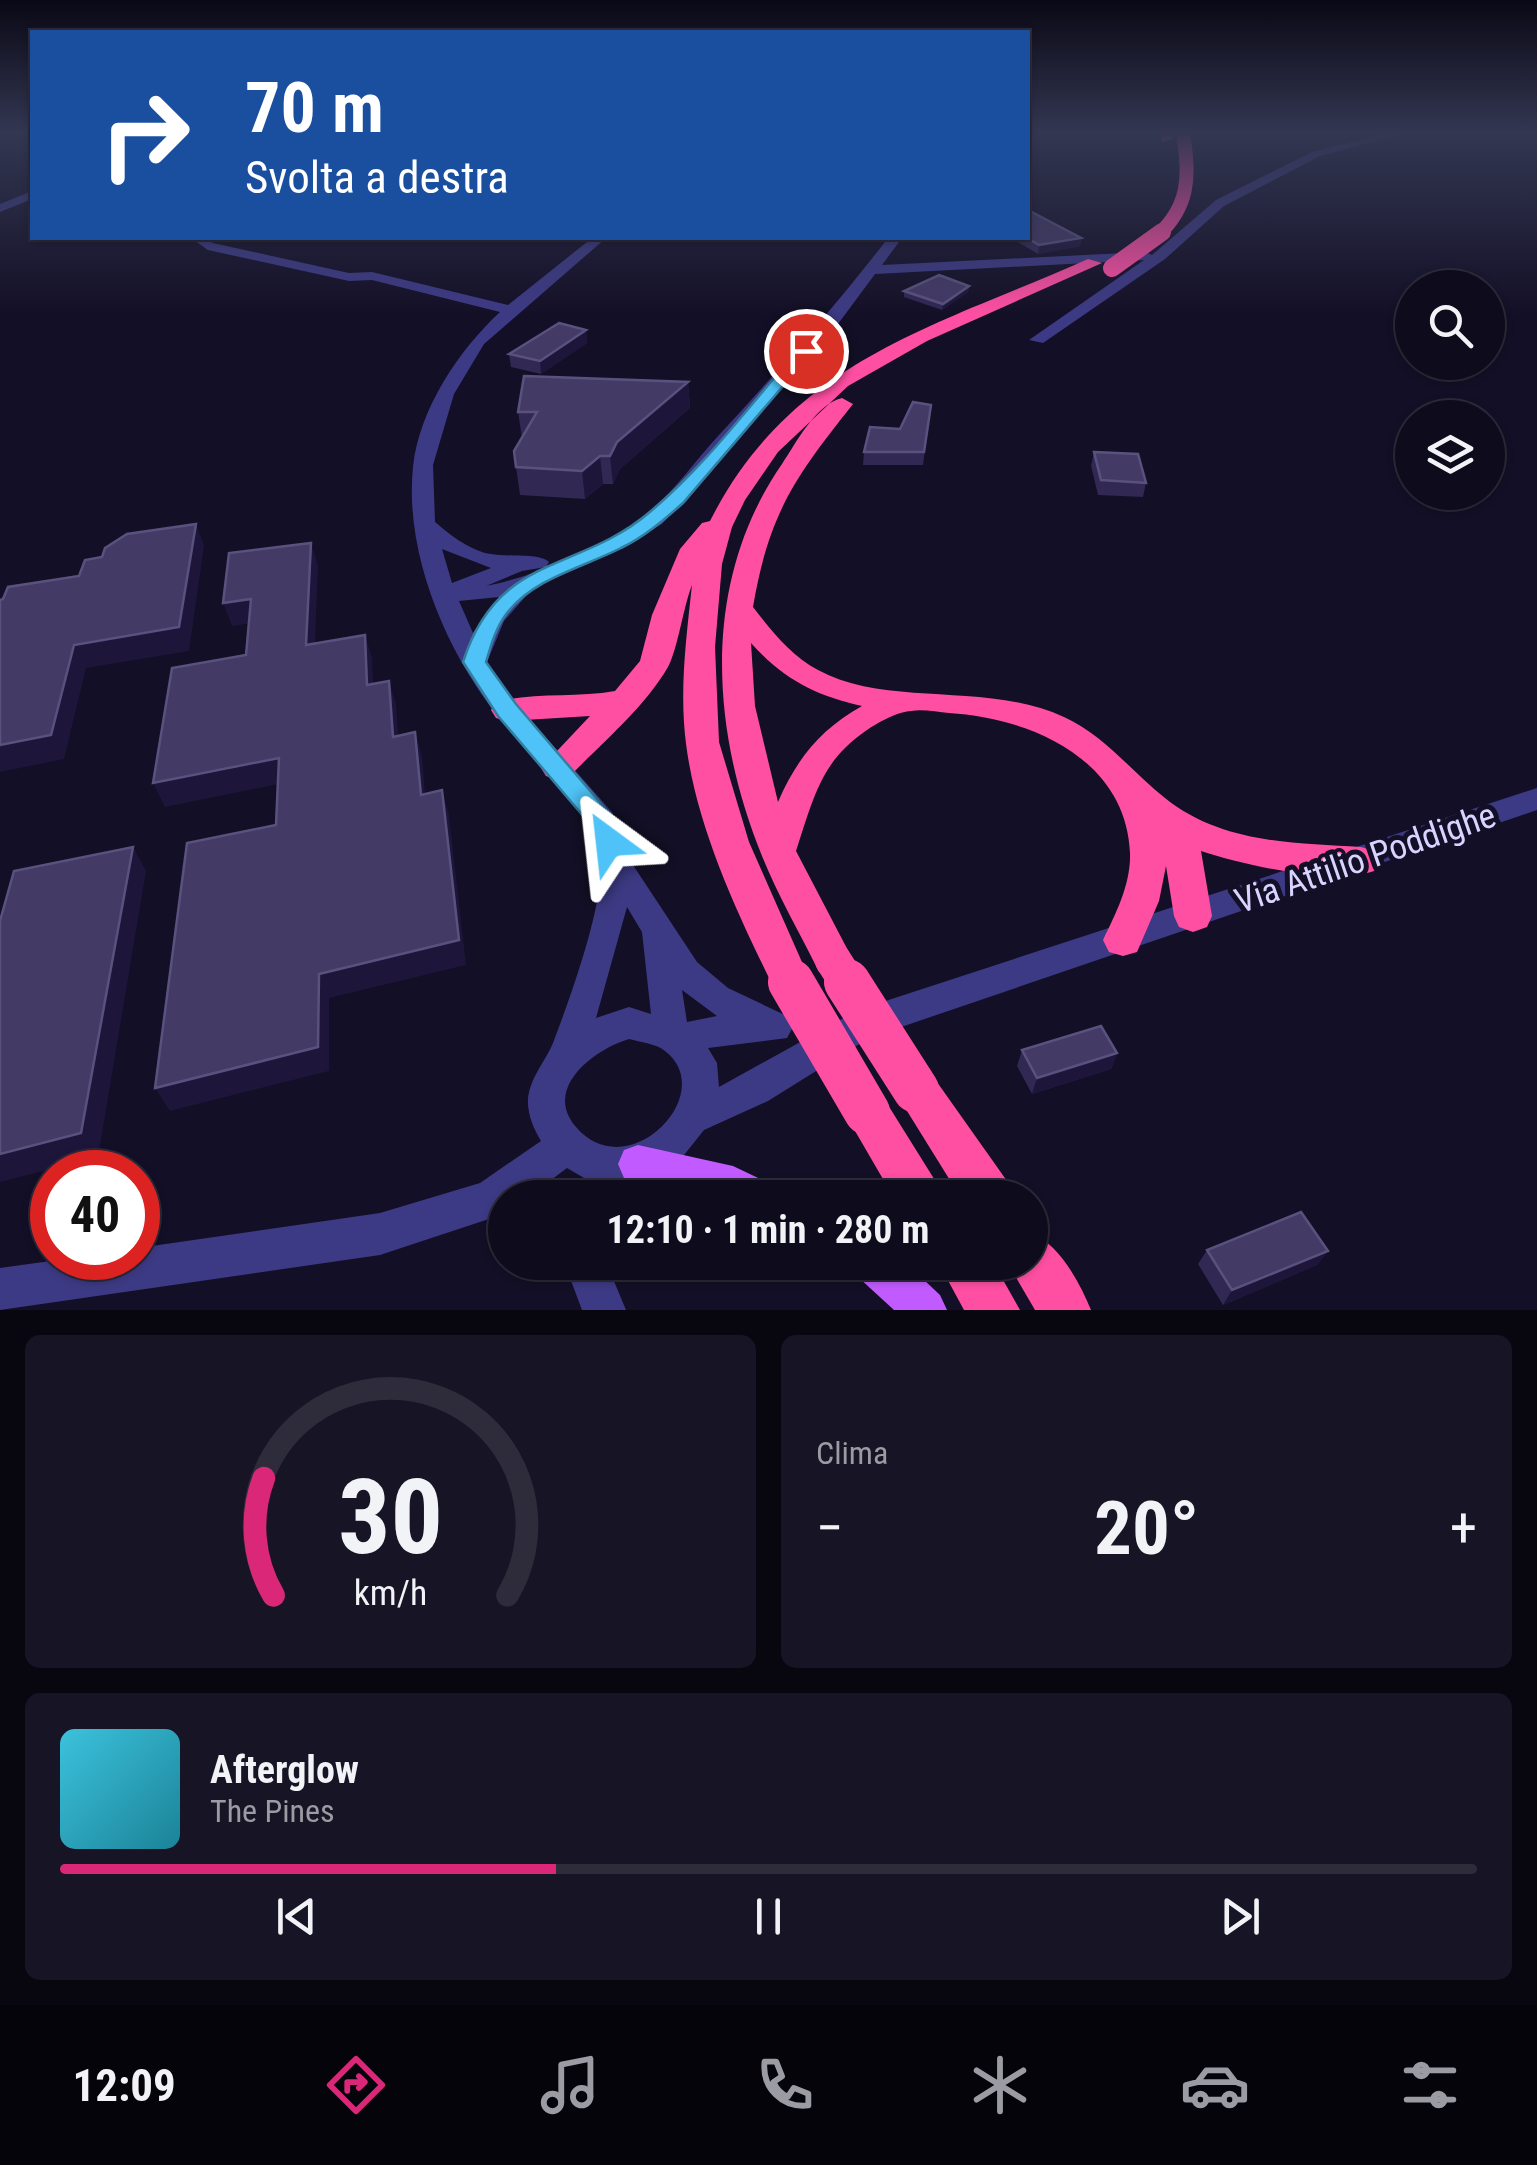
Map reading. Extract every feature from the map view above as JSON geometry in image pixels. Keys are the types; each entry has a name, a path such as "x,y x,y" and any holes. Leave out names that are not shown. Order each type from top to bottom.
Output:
{"highway":[{"path":"978,1180 833,960 778,852 750,764 734,695 738,608 750,545 773,494 826,418 872,382 906,362 1154,240 1180,210 1188,193"},
{"path":"558,768 626,700 655,663 666,615 693,549 723,515 746,478 821,397 892,352 1103,265"},
{"path":"723,515 710,556 696,698 706,760 735,855 789,978 910,1180"},
{"path":"738,608 772,652 810,680 854,694 986,703 1051,723 1097,752 1169,820 1228,850 1361,861"},
{"path":"778,852 806,771 830,740 867,714 911,698"},
{"path":"507,710 577,708 626,700"},
{"path":"1122,777 1145,823 1149,883 1123,940"},
{"path":"1169,820 1181,842 1193,916"},
{"path":"975,1280 994,1310"},
{"path":"1046,1280 1065,1310"}],"main road":[{"path":"638,1164 706,1180"},
{"path":"892,1280 924,1310"}],"street":[{"path":"1037,340 1160,256 1220,204 1240,193"},
{"path":"0,208 30,196"},
{"path":"200,240 208,246 349,277 372,276 512,310"},
{"path":"598,240 478,341 445,394 423,464 424,524 444,596 474,662 507,710 602,820 617,865 685,972 716,999 775,1027"},
{"path":"444,596 492,592 544,575 617,543 654,519 832,321 893,240"},
{"path":"870,270 1160,256"},
{"path":"424,524 457,552 485,562 518,565"},
{"path":"444,596 518,565 587,554"},
{"path":"474,662 483,634 500,607 544,575"},
{"name":"Via Attilio Poddighe","path":"1123,940 1537,799"},
{"path":"617,865 609,917 568,1052 551,1080 548,1097 555,1132 566,1146 598,1164 638,1164 662,1153 682,1137 702,1095 693,1056 676,1037 656,923"},
{"path":"695,1116 756,1088 858,1026 1123,940"},
{"path":"568,1052 585,1037 629,1023 676,1037 775,1027 858,1026"},
{"path":"533,1180 566,1146"},
{"path":"0,1289 380,1234 488,1201"},
{"path":"592,1280 604,1310"}],"building":[{"path":"1030,211 1081,238 1039,245 1030,240"},
{"path":"939,275 969,286 943,304 904,291"},
{"path":"559,323 586,330 540,361 509,354"},
{"path":"524,376 688,382 617,442 610,456 600,456 582,471 516,467 514,451 537,412 518,412"},
{"path":"913,402 931,405 924,452 864,452 870,427 900,429"},
{"path":"1094,452 1138,454 1146,483 1101,480"},
{"path":"196,524 179,627 74,645 51,735 0,745 0,600 8,587 79,576 85,560 102,557 105,548 127,534"},
{"path":"311,543 306,645 365,635 367,685 389,681 393,737 415,732 421,795 442,790 459,940 319,974 318,1047 155,1088 187,843 276,825 279,758 153,783 172,668 246,655 251,599 223,603 229,553"},
{"path":"133,847 81,1133 0,1154 0,921 14,871"},
{"path":"1101,1026 1117,1053 1037,1078 1022,1050"},
{"path":"1301,1212 1328,1251 1232,1290 1207,1250"}],"route":[{"path":"609,842 602,820 507,710 474,662 483,634 500,607 518,592 544,575 617,543 654,519 806,351"}]}
